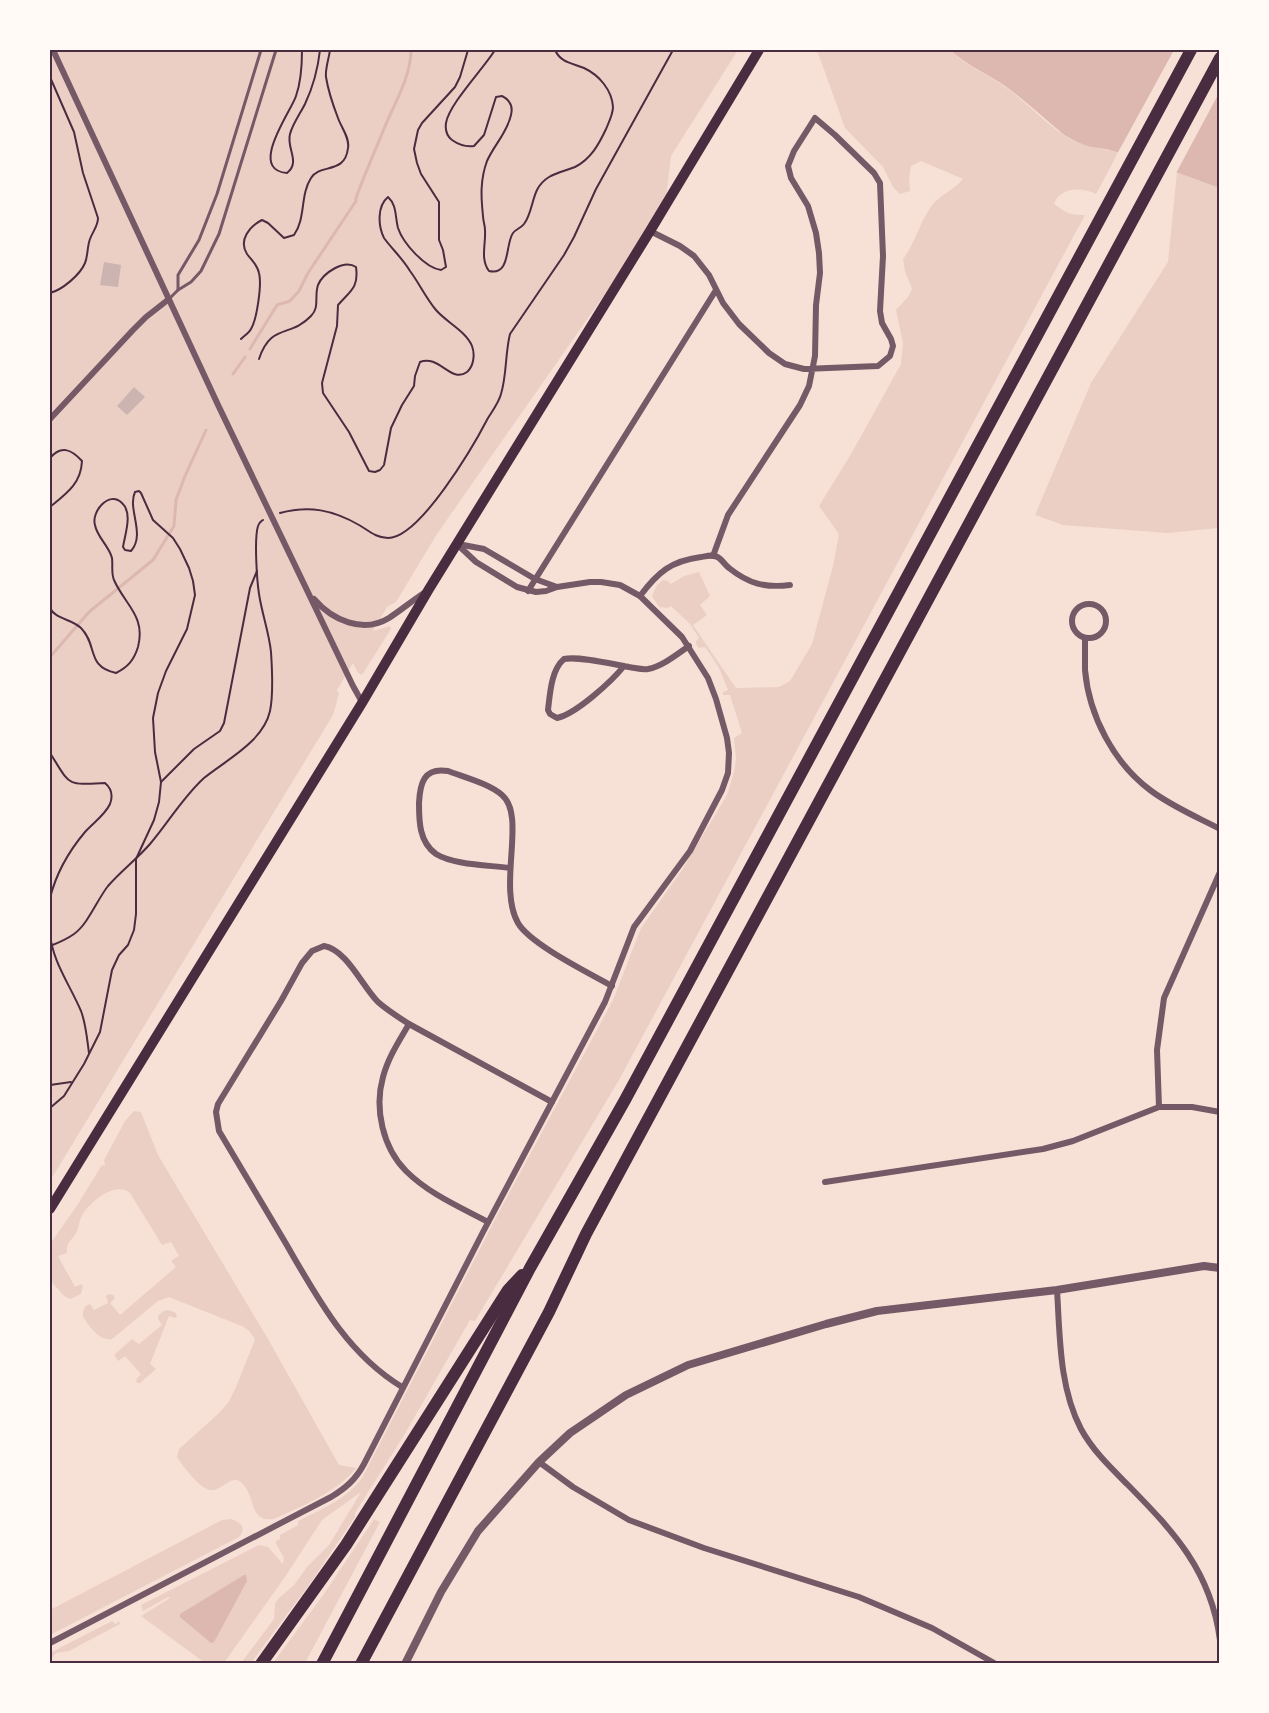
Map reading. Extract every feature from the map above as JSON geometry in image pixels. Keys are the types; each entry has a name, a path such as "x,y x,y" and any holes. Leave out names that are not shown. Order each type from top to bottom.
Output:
{"highway":[{"path":"322,1664 530,1268 625,1100 1191,50"},
{"path":"361,1664 549,1312 586,1234 1220,58"},
{"path":"261,1664 357,1528 508,1290 530,1268"}],"main road":[{"path":"50,1209 362,703 429,589 759,50"}],"street":[{"path":"53,50 271,516 362,703"},
{"path":"650,231 694,256 734,319 769,353 785,364 795,368 813,368 878,366 890,356 893,346 882,323 880,311 883,256 880,183 870,169 815,118 794,151 788,166 791,178 808,206 819,253 820,273 813,368 806,394 728,515 713,556"},
{"path":"528,591 717,290"},
{"path":"50,419 146,317 170,300"},
{"path":"458,544 484,549 535,579 557,587"},
{"path":"50,1643 316,1505 348,1486 355,1479 605,1002 634,927 690,851 722,790 728,773 729,753 716,699 708,678 675,628 640,596 620,585 590,582 546,591 528,591 517,587 476,562 458,544"},
{"path":"640,596 656,576 672,565 685,560 713,556 720,558 730,569 750,581 773,587 790,585"},
{"path":"307,592 335,618 350,624 362,625 388,619 429,589"},
{"path":"1090,604 1101,609 1106,620 1103,632 1092,638 1085,638 1075,631 1072,619 1078,608 1090,604"},
{"path":"1085,638 1085,671 1092,704 1105,737 1127,768 1150,790 1220,829"},
{"path":"624,666 599,691 568,714 557,718 550,714 548,710 557,666 564,660 580,659 624,666 644,670 668,660 689,646"},
{"path":"510,868 451,860 434,852 420,830 419,820 421,784 429,774 441,770 448,771 494,790 505,797 514,821 510,898 514,916 526,933 542,945 612,986"},
{"path":"1159,1107 1157,1050 1164,998 1220,872"},
{"path":"402,1387 363,1358 316,1295 219,1131 216,1112 223,1095 306,956 324,946 338,951 377,1001 409,1024 552,1102"},
{"path":"409,1024 390,1059 381,1083 380,1116 387,1141 409,1174 443,1198 488,1222"},
{"path":"825,1182 1043,1149 1073,1141 1159,1107 1192,1107 1220,1112"},
{"path":"405,1664 441,1592 478,1530 538,1462 570,1433 626,1395 688,1365 877,1311 1057,1290 1204,1266 1220,1268"},
{"path":"1057,1290 1066,1390 1078,1422 1090,1443 1170,1528 1193,1560 1211,1602 1220,1640"},
{"path":"538,1462 573,1487 629,1520 704,1548 859,1597 932,1628 996,1664"}],"lane":[{"path":"178,290 178,275 200,240 212,210 261,50"},
{"path":"170,300 201,270 219,234 276,50"}],"path":[{"path":"302,50 297,95 276,132 273,144 272,164 276,171 282,173 291,170 293,164 294,156 289,143 290,134 314,81 320,50"},
{"path":"241,339 251,329 260,280 256,263 247,254 243,244 245,235 262,220 284,238 294,236 302,216 308,184 312,176 319,171 339,165 349,147 326,78 330,50"},
{"path":"259,359 268,339 294,328 312,316 317,306 316,297 319,284 327,274 345,264 356,267 356,283 352,291 338,305 337,326 322,383 323,393 349,432 369,471 375,472 384,465 391,428 414,386 420,362 429,360 458,375 466,372 472,364 472,346 437,311 410,270 384,238 381,232 380,213 384,199 388,197 395,208 399,229 410,246 436,270 446,267 439,240 439,202 421,174 414,148 422,123 455,87 468,50"},
{"path":"495,50 460,98 448,117 446,125 447,132 453,141 467,147 474,147 484,135 496,98 502,96 507,98 512,107 503,134 488,160 482,184 483,220 486,227 483,260 489,271 494,272 504,264 513,233 524,224 541,183 548,177 574,167 591,155 603,137 611,116 613,107 603,82 586,69 562,60 555,50"},
{"path":"50,946 75,933 85,922 108,886 136,859 198,784 242,750 266,721 270,711 272,664 257,570 258,526 262,520 297,508 333,513 360,525 376,536 386,538 396,537 407,531 418,520 458,471 477,441 502,392 510,334 564,255 596,189 673,50"},
{"path":"50,77 74,132 83,173 98,218 98,225 88,243 85,262 66,284 50,293"},
{"path":"50,459 56,452 66,450 75,453 82,461 81,472 71,489 50,507"},
{"path":"50,608 52,612 82,628 97,664 105,671 116,673 133,662 141,634 139,622 113,579 112,557 94,526 94,518 100,505 108,500 115,499 121,502 128,518 123,547 131,551 134,548 137,532 132,501 135,492 139,491 153,520 173,538 180,549 189,568 195,595 187,629 166,671 158,693 153,718 155,752 161,782 154,820 136,859 134,930 128,945 112,970 100,1032 64,1096 50,1108"},
{"path":"161,782 194,749 220,731 224,723 250,588 257,570"},
{"path":"50,753 67,780 80,784 105,783 110,787 112,794 110,804 104,813 85,832 62,867 53,884 50,898"},
{"path":"50,933 50,946 82,1014 89,1053"},
{"path":"50,1085 71,1082"}],"shaded area":[{"path":"50,50 738,50 671,156 665,208 437,534 396,602 387,607 373,631 390,626 391,629 362,675 358,673 353,663 337,690 339,694 333,715 50,1181"},
{"path":"814,50 950,50 963,61 1008,89 1065,136 1079,143 1118,153 1096,194 1084,190 1072,190 1057,198 1054,204 1065,211 1085,215 619,1080 475,1321 470,1320 403,1437 355,1513 355,1517 311,1582 251,1663 241,1663 274,1619 275,1604 278,1599 294,1585 307,1567 329,1545 361,1492 322,1520 224,1663 205,1663 141,1616 170,1598 143,1611 141,1605 259,1545 268,1547 283,1564 284,1558 275,1542 280,1539 280,1535 298,1525 298,1521 341,1498 362,1478 499,1212 613,1000 641,928 682,870 727,795 736,759 734,738 742,733 730,695 723,695 723,692 728,690 719,668 705,647 699,648 696,644 699,638 690,624 671,606 659,607 652,596 657,585 663,580 671,584 684,576 699,572 710,596 700,605 707,615 693,625 736,688 779,687 790,681 812,644 833,566 839,534 819,506 901,364 903,343 896,310 912,289 903,259 933,204 963,179 921,161 911,166 910,191 900,194 893,187 883,167 845,128 818,53"},
{"path":"950,50 1204,50 1219,54 1219,188 1177,172 1073,140 1012,91"},
{"path":"1177,172 1219,188 1219,528 1167,533 1063,525 1035,515 1091,383 1168,262"},
{"path":"134,1111 141,1112 158,1155 268,1339 339,1465 356,1468 329,1492 274,1519 267,1519 257,1514 249,1493 241,1482 233,1480 215,1490 206,1489 177,1457 179,1449 228,1403 255,1339 249,1331 169,1297 158,1301 112,1339 99,1336 83,1317 83,1311 90,1304 94,1310 108,1303 106,1296 109,1294 115,1298 110,1303 120,1315 176,1267 172,1260 179,1256 171,1242 162,1245 130,1193 117,1189 97,1198 82,1216 76,1233 68,1244 67,1253 58,1256 75,1287 81,1284 83,1286 81,1294 70,1299 64,1296 50,1280 50,1244 102,1165 105,1166 104,1160 125,1121"},
{"path":"169,1310 177,1316 175,1318 169,1316 150,1364 156,1369 137,1383 136,1380 141,1374 125,1356 118,1361 114,1355 132,1339 139,1344 162,1325 158,1319 159,1315"},
{"path":"231,1519 243,1528 239,1537 50,1635 50,1610 222,1520"},
{"path":"374,1519 380,1522 305,1663 273,1663 324,1594"},
{"path":"244,1575 247,1581 214,1642 211,1643 180,1617 180,1614"},
{"path":"112,1621 116,1624 119,1621 120,1624 69,1651 56,1653 50,1660 50,1653"}],"pier":[{"path":"1174,50 1220,51 1219,93 1175,175 1116,156"}],"building":[{"path":"104,262 121,265 118,287 100,285"},
{"path":"134,387 145,397 127,415 117,406"}],"waterway":[{"path":"250,349 277,305 290,301 299,291 308,273 356,201 406,78 411,50"},
{"path":"233,374 245,357"},
{"path":"50,657 89,612 153,560 174,526 176,500 206,430"}]}
